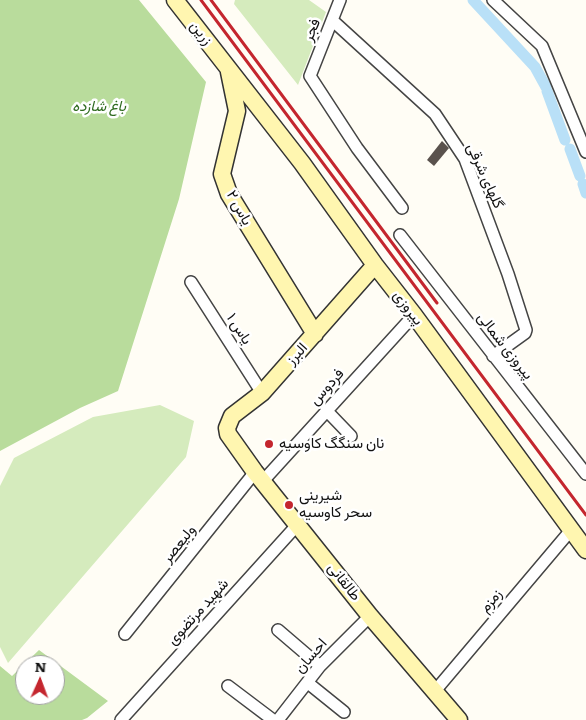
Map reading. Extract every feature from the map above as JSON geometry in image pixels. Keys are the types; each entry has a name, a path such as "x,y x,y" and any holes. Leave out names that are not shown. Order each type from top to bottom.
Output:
{"street":[{"name":"زرین","path":"175,0 228,67"},
{"name":"فجر","path":"340,0 310,72 311,78 357,148 402,208"},
{"path":"493,0 542,46 586,152"},
{"name":"گلهای شرقی","path":"332,20 435,114 465,159 508,274 525,328 525,333 493,356"},
{"name":"پیروزی","path":"228,67 302,163 586,550"},
{"name":"یاس ۲","path":"228,67 237,111 222,174 229,194 315,334"},
{"name":"پیروزی شمالی","path":"400,235 586,474"},
{"name":"البرز","path":"232,441 227,428 232,416 262,393 375,265"},
{"name":"یاس ۱","path":"190,282 262,393"},
{"name":"فردوس","path":"259,477 326,410 414,315"},
{"path":"326,410 351,436"},
{"name":"طالقانی","path":"232,441 370,616 459,720"},
{"name":"ولیعصر","path":"125,634 259,477"},
{"name":"شهید مرتضوی","path":"121,720 298,524"},
{"name":"زمزم","path":"435,691 571,530"},
{"name":"احسان","path":"278,720 320,666 370,616"},
{"path":"278,630 320,666"},
{"path":"308,683 344,712"},
{"path":"228,686 273,720"}],"green space":[{"name":"باغ شازده","path":"0,0 139,0 206,82 179,199 118,391 80,408 0,451"},
{"path":"235,0 309,0 326,12 298,85 234,4"},
{"path":"160,405 194,421 186,457 8,663 0,647 0,486 14,458 93,417"},
{"path":"39,650 46,655 34,655"},
{"path":"0,666 12,676 15,673 15,705 65,705 65,669 108,701 82,720 0,720"}],"building":[{"path":"442,141 449,148 434,166 427,160"}],"waterway":[{"path":"473,0 535,67 546,87"},
{"path":"547,91 565,140"},
{"path":"570,149 580,176"},
{"path":"583,184 586,193"}],"railway":[{"path":"201,0 586,515"},
{"path":"211,0 437,303"}],"place":[{"name":"نان سنگگ کاوسیه","path":"269,444"},
{"name":"شیرینی سحر کاوسیه","path":"289,505"}]}
